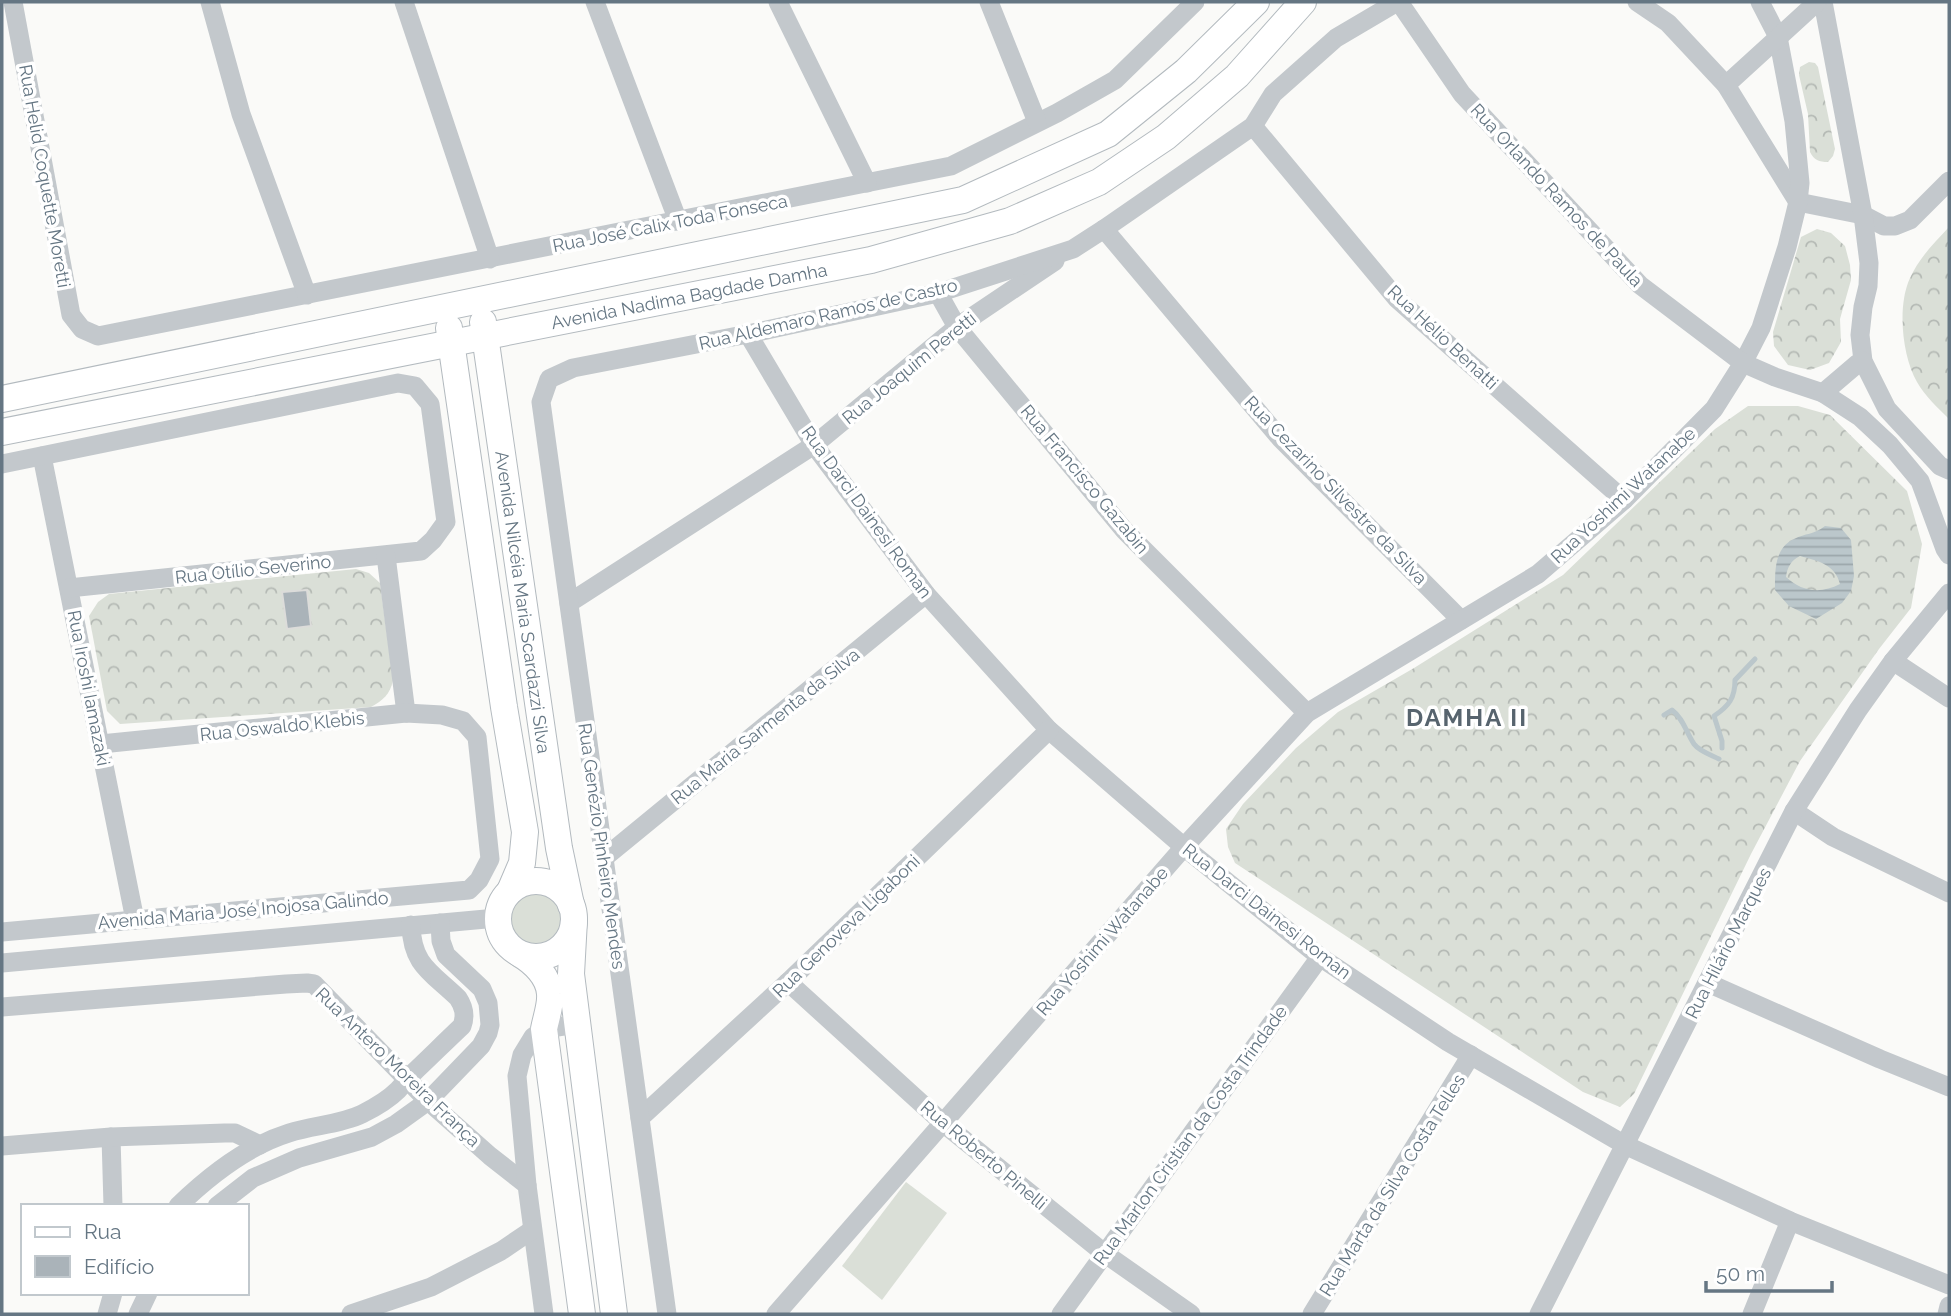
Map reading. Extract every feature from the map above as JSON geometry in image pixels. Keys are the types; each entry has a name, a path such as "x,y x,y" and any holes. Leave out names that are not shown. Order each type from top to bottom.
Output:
{"street":[{"name":"Rua Helid Coquette Moretti","path":"13,2 71,315 82,329 97,336"},
{"path":"210,2 241,114 307,295"},
{"path":"404,2 490,259"},
{"path":"596,2 678,221"},
{"path":"778,2 867,183"},
{"path":"989,2 1037,122"},
{"path":"2,399 963,200 1108,134 1186,71 1256,2"},
{"name":"Avenida Nadima Bagdade Damha","path":"2,432 871,260 1010,221 1098,182 1166,137 1237,76 1303,2"},
{"name":"Rua Aldemaro Ramos de Castro","path":"549,379 573,368 937,293 1073,249 1253,126 1273,94 1336,38 1398,2"},
{"name":"Rua Orlando Ramos de Paula","path":"1398,2 1462,94 1640,285 1743,363 1823,393 1860,418 1890,445 1920,481 1949,555"},
{"path":"1637,2 1668,23 1726,85 1798,202 1864,215 1884,226 1895,226 1910,220 1949,181"},
{"name":"Rua Yoshimi Watanabe","path":"776,1314 1184,847 1307,713 1538,574 1624,500 1714,409 1761,328 1787,247 1798,202 1800,183 1794,121 1778,37 1760,2"},
{"path":"1726,85 1817,2"},
{"path":"1823,2 1864,215 1869,263 1860,335 1863,361 1887,409 1940,466 1949,470"},
{"name":"Rua José Calix Toda Fonseca","path":"97,336 951,166 1115,80 1188,4"},
{"name":"Rua Hélio Benatti","path":"1253,126 1397,299 1624,500"},
{"name":"Rua Cezarino Silvestre da Silva","path":"1104,229 1280,438 1461,620"},
{"name":"Rua Joaquim Peretti","path":"569,603 814,445 957,327 1073,249"},
{"name":"Rua Francisco Gazabin","path":"937,293 957,327 1124,530 1307,713"},
{"name":"Avenida Nilcéia Maria Scardazzi Silva","path":"480,299 559,848 573,912 571,974 614,1314"},
{"name":"Avenida Nilcéia Maria Scardazzi Silva","path":"446,306 504,707 525,832 522,863 510,891"},
{"name":"Rua Darci Dainesi Roman","path":"748,334 814,445 926,594 1049,730 1184,847 1320,957 1448,1042 1625,1145 1790,1221 1949,1285"},
{"path":"1823,393 1863,361"},
{"name":"Rua Genézio Pinheiro Mendes","path":"549,379 541,402 667,1314"},
{"name":"Rua Otílio Severino","path":"42,456 398,383 415,386 430,404 446,522 421,551 69,588"},
{"path":"2,464 42,456"},
{"name":"Rua Iroshi Iamazaki","path":"42,456 135,920"},
{"path":"480,539 513,535"},
{"path":"386,556 406,713"},
{"name":"Rua Hilário Marques","path":"1539,1314 1794,811 1858,710 1893,661 1949,593"},
{"name":"Rua Maria Sarmenta da Silva","path":"604,858 926,594"},
{"path":"1893,661 1949,698"},
{"path":"504,707 537,702"},
{"name":"Rua Oswaldo Klebis","path":"101,744 406,713 442,715 463,721 477,737 490,859 479,880"},
{"name":"Rua Genoveva Ligaboni","path":"640,1118 788,982 1049,730"},
{"path":"1794,811 1833,837 1949,893"},
{"name":"Avenida Maria José Inojosa Galindo","path":"2,932 469,890 479,880"},
{"path":"520,954 532,957 556,951 565,943 571,932 573,912 565,894 556,886 544,881 520,884 510,891 499,908 497,918 503,939 511,948 534,964 545,978 550,995 544,1029 582,1314"},
{"path":"2,963 497,918"},
{"path":"220,1204 253,1178 299,1158 372,1137 396,1124 428,1101 481,1046 488,1033 488,1003 482,989 449,959 444,951 440,923"},
{"path":"180,1204 222,1168 260,1145 290,1133 338,1123 359,1115 398,1090 462,1026 464,1009 458,998 417,957 411,940 411,925"},
{"name":"Rua Marlon Cristian da Costa Trindade","path":"1061,1314 1320,957"},
{"name":"Rua Roberto Pinelli","path":"788,982 943,1123 1104,1253 1191,1314"},
{"path":"1708,983 1949,1087"},
{"name":"Rua Antero Moreira França","path":"2,1007 314,984 428,1101 527,1185"},
{"path":"465,1018 490,1018"},
{"path":"544,1314 532,1230 517,1076 526,1047 533,1037 544,1029 577,1024"},
{"name":"Rua Marta da Silva Costa Telles","path":"1312,1314 1471,1055"},
{"path":"2,1146 111,1137 235,1133 260,1145"},
{"path":"111,1137 113,1204"},
{"path":"1752,1314 1790,1221"},
{"path":"351,1314 431,1287 501,1251 532,1230"},
{"path":"107,1314 112,1295"},
{"path":"138,1314 147,1295"},
{"path":"1947,1314 1949,1306"}],"green space":[{"path":"1809,62 1818,67 1835,149 1828,162 1817,160 1810,152 1808,114 1799,75 1800,67"},
{"path":"1949,227 1949,419 1924,392 1912,371 1905,345 1903,316 1910,278 1928,251"},
{"path":"1817,229 1831,233 1845,246 1851,280 1840,319 1841,342 1829,363 1810,370 1788,365 1774,346 1773,332 1801,237"},
{"path":"1748,406 1798,406 1830,415 1907,491 1922,544 1911,608 1800,761 1751,854 1634,1094 1620,1107 1583,1092 1235,863 1228,847 1226,829 1243,804 1296,748 1338,712 1563,575 1715,429"},
{"path":"356,569 369,573 380,583 393,680 390,690 371,707 120,724 107,711 89,616 98,602 109,594"},
{"path":"536,893 555,900 562,919 555,938 536,945 517,938 510,919 517,900"},
{"path":"906,1182 947,1213 882,1300 842,1266"}],"shaded area":[{"path":"1825,526 1841,528 1851,540 1854,576 1851,591 1842,603 1816,619 1789,606 1775,590 1775,576 1779,554 1787,543","holes":["1800,556 1830,568 1840,584 1812,590 1792,582 1786,577 1788,567"]}],"building":[{"path":"307,590 311,626 287,629 282,592"}],"waterway":[{"path":"1722,748 1714,716 1730,701 1735,680 1755,659"},
{"path":"1664,715 1672,710 1676,713 1696,746 1719,759"}],"district":[{"name":"DAMHA II","path":"1467,717"}]}
